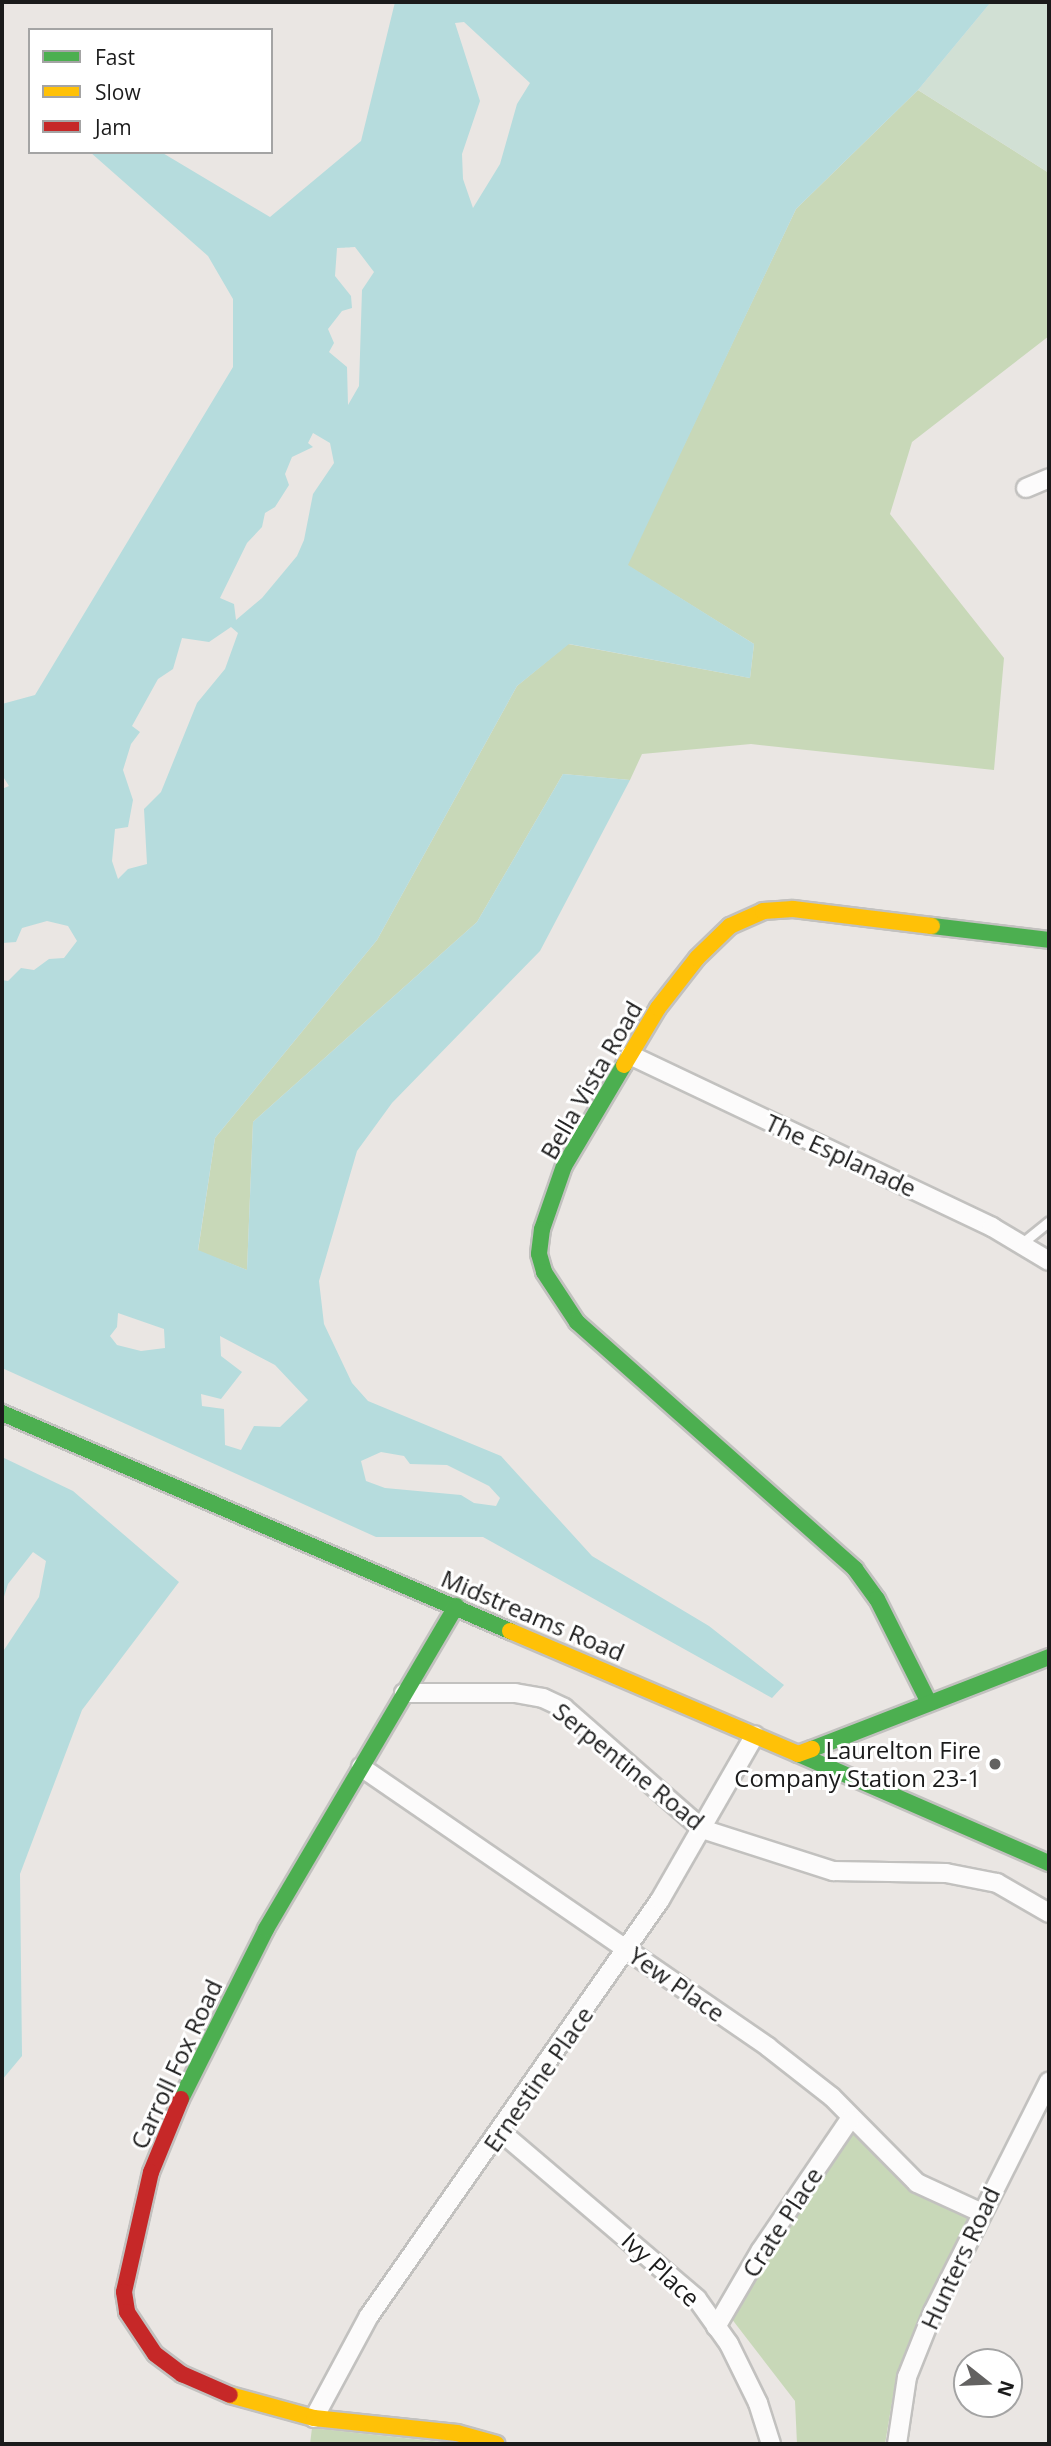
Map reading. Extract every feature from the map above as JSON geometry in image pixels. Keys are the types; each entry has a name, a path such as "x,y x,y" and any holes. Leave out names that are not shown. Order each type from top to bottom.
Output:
{"street":[{"path":"1026,488 1049,478"},
{"name":"Bella Vista Road","path":"928,1701 877,1599 855,1569 577,1322 544,1272 539,1254 542,1229 564,1166 658,1008 697,958 730,926 763,911 793,909 1049,940"},
{"name":"The Esplanade","path":"630,1055 1021,1244 1049,1261"},
{"name":"Midstreams Road","path":"2,1413 1049,1863"},
{"name":"Carroll Fox Road","path":"456,1606 266,1929 191,2074 151,2172 124,2292 127,2312 155,2354 182,2374 242,2400 314,2418 457,2433 497,2444"},
{"path":"798,1754 928,1701 1049,1657"},
{"name":"Serpentine Road","path":"404,1693 515,1693 543,1698 564,1708 702,1829 833,1871 946,1873 997,1883 1049,1913"},
{"name":"Ernestine Place","path":"314,2418 369,2316 501,2132 627,1949 702,1829 755,1735"},
{"name":"Yew Place","path":"361,1767 768,2048 832,2097 850,2119 917,2183 980,2212"},
{"name":"Hunters Road","path":"897,2444 907,2378 980,2212 1049,2081"},
{"name":"Crate Place","path":"716,2327 761,2250 850,2119"},
{"name":"Ivy Place","path":"501,2132 666,2269 697,2299 716,2327 758,2403 771,2444"}],"lane":[{"path":"1021,1244 1049,1221"}],"green space":[{"path":"991,2 1049,2 1049,173 918,90"},
{"path":"918,90 1049,173 1049,336 912,442 890,514 1004,658 994,770 751,744 642,754 630,780 563,774 477,922 253,1122 247,1270 198,1251 215,1138 377,940 517,686 568,644 750,678 754,644 627,565 796,209"},
{"path":"853,2132 908,2186 968,2217 895,2384 885,2444 797,2444 795,2401 731,2318"},
{"path":"312,2428 459,2444 310,2444"}],"water":[{"path":"395,2 991,2 918,90 796,209 628,565 754,644 750,678 569,644 517,686 377,940 215,1138 198,1250 247,1270 253,1122 477,922 563,774 630,780 540,951 392,1103 357,1151 319,1281 324,1324 352,1383 368,1401 501,1456 592,1556 709,1626 784,1685 772,1698 483,1537 376,1537 2,1368 2,980 8,981 21,968 34,970 49,959 64,958 77,941 68,926 47,921 22,928 16,942 2,943 2,789 9,786 2,775 2,704 35,695 233,367 233,299 208,256 92,154 164,154 270,217 361,141","holes":["464,22 530,83 517,104 500,164 473,208 463,179 462,154 480,101 455,23","355,247 374,272 362,290 359,386 348,405 347,367 329,352 334,343 328,329 342,311 352,308 351,296 335,276 337,248","313,433 330,443 334,463 313,494 304,540 297,556 262,598 236,620 234,604 220,598 247,543 262,527 265,513 275,507 289,485 285,474 292,457 313,447 308,443","231,627 238,633 225,669 197,703 161,792 144,809 147,864 128,869 118,879 112,861 115,829 128,827 133,800 123,770 131,744 140,732 132,726 158,679 173,669 182,638 209,642","118,1313 164,1329 165,1348 141,1351 117,1345 110,1336 117,1327","220,1336 275,1365 308,1400 280,1427 254,1426 241,1450 225,1445 224,1409 202,1406 201,1394 221,1399 242,1372 221,1356","381,1452 404,1456 410,1464 447,1465 489,1486 500,1498 496,1506 474,1503 461,1495 385,1488 366,1481 361,1461"]},
{"path":"2,1457 73,1491 179,1582 82,1710 20,1874 22,2056 2,2080 2,1653 39,1597 46,1561 33,1552 8,1584 2,1603"}],"traffic: fast":[{"path":"932,926 1049,940"},
{"path":"624,1065 564,1166 542,1229 539,1254 544,1272 577,1322 855,1569 877,1599 928,1701"},
{"path":"2,1413 510,1631"},
{"path":"181,2099 266,1929 456,1606"},
{"path":"812,1749 1049,1657"},
{"path":"798,1754 1049,1863"}],"traffic: slow":[{"path":"624,1065 658,1008 697,958 730,926 763,911 793,909 932,926"},
{"path":"510,1631 798,1754 812,1749"},
{"path":"230,2395 314,2418 457,2433 497,2444"}],"traffic: jam":[{"path":"181,2099 151,2172 124,2292 127,2312 155,2354 182,2374 230,2395"}],"place":[{"name":"Laurelton Fire Company Station 23-1","path":"995,1764"}]}
